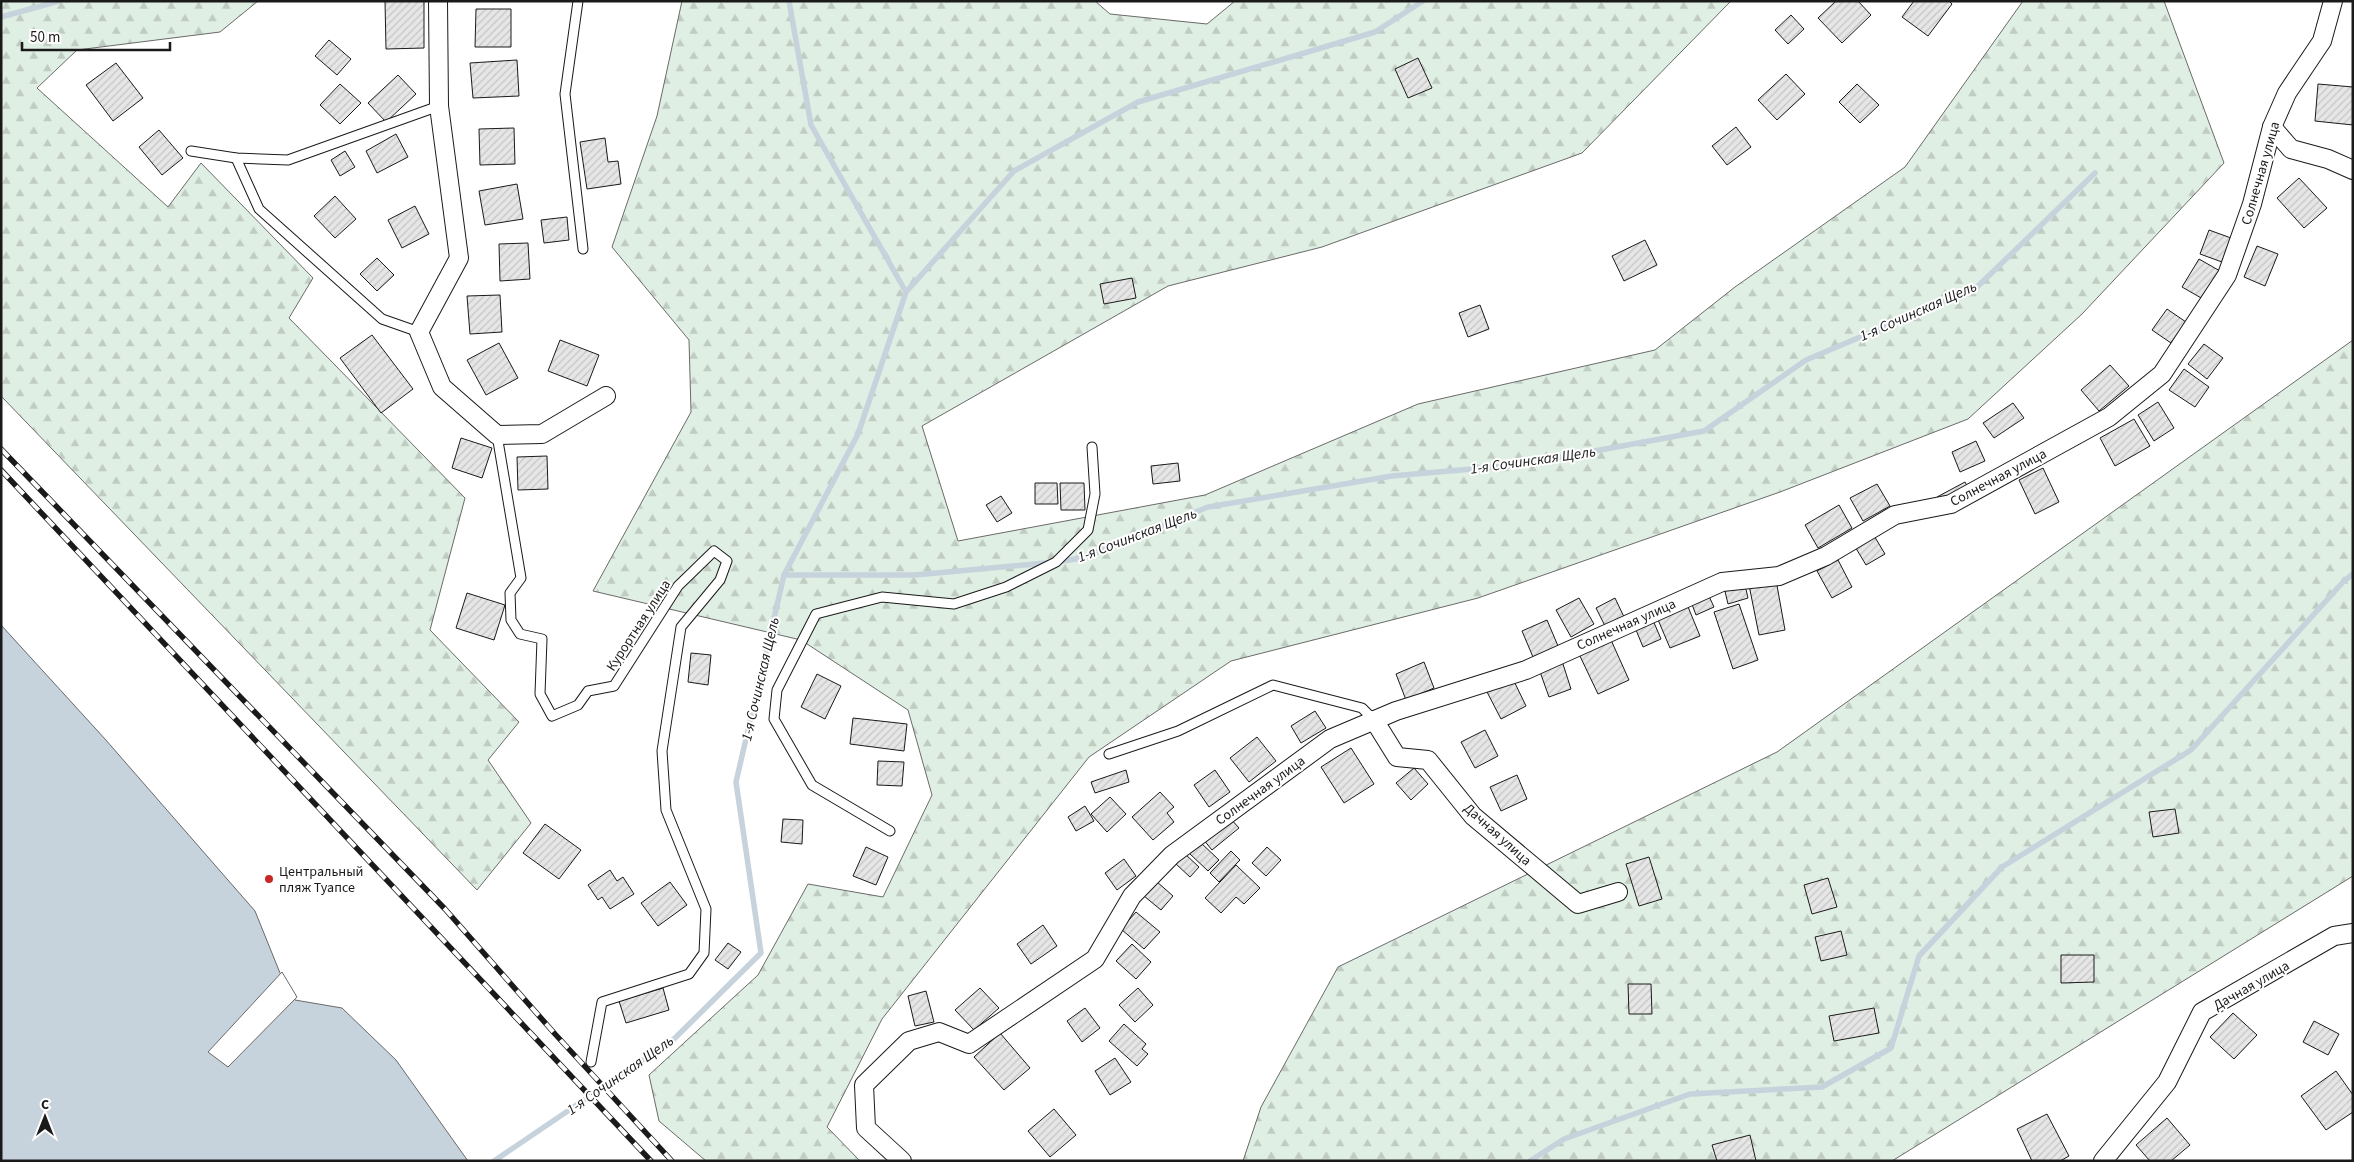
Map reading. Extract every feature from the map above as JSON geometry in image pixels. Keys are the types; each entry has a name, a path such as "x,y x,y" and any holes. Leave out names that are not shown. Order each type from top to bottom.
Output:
{"street":[{"path":"438,1 439,106 459,258 419,332 442,387 497,435 542,434 606,396"},
{"name":"Солнечная улица","path":"902,1161 866,1128 864,1084 909,1041 939,1032 968,1044 1096,959 1132,896 1172,855 1330,739 1396,711 1526,670 1722,582 1779,576 1826,556 1896,515 1950,504 2109,418 2162,374 2227,275 2252,204 2272,127 2287,93 2322,41 2333,1"},
{"path":"2272,127 2291,149 2328,159 2353,170"},
{"name":"Дачная улица","path":"1374,720 1397,757 1428,760 1474,816 1578,904 1618,892"},
{"name":"Дачная улица","path":"2103,1161 2167,1082 2202,1012 2334,936 2353,933"}],"lane":[{"path":"578,1 565,94 583,249"},
{"path":"191,151 236,158 288,160 439,106"},
{"path":"236,158 259,209 382,319 419,332"},
{"name":"Курортная улица","path":"497,435 521,578 510,593 511,620 520,634 542,638 540,694 552,716 578,706 588,691 614,686 678,586 714,551 727,561 720,580 681,627 662,751 666,810 706,909 704,953 689,974 602,1002 591,1062"},
{"path":"890,831 812,785 774,719 777,690 816,614 882,597 954,604 1006,587 1056,562 1088,530 1096,494 1092,447"},
{"path":"1109,754 1178,731 1273,685 1362,708 1374,720"}],"green space":[{"path":"1,1 258,1 220,32 77,50 37,88 168,207 201,163 313,278 289,318 465,498 430,630 519,722 488,760 531,823 477,890 1,396"},
{"path":"682,1 1095,1 1110,14 1207,24 1235,1 1731,1 1582,153 1322,247 1168,286 922,426 958,541 1205,495 1418,404 1655,350 1735,287 1905,167 2023,1 2164,1 2224,163 2082,314 1968,419 1780,492 1478,598 1231,661 1089,757 882,1019 827,1127 860,1161 706,1161 659,1121 649,1075 758,975 808,884 883,897 932,795 908,710 801,640 593,591 691,412 689,340 612,247 657,116"},
{"path":"2353,340 2353,876 1892,1161 1243,1161 1261,1107 1338,967 1777,752"}],"shaded area":[{"path":"1,625 105,739 255,911 280,973 295,1000 342,1008 396,1060 468,1161 1,1161"}],"pier":[{"path":"282,972 297,997 228,1067 208,1052"}],"building":[{"path":"385,1 424,1 424,48 386,49"},
{"path":"1836,1 1858,1 1871,15 1842,43 1818,18"},
{"path":"1914,1 1949,1 1952,4 1928,36 1902,17"},
{"path":"476,9 511,9 511,47 475,47"},
{"path":"1791,15 1804,29 1788,44 1775,30"},
{"path":"329,40 351,59 337,75 315,56"},
{"path":"1418,58 1432,88 1408,98 1395,69"},
{"path":"517,60 519,96 473,98 470,63"},
{"path":"116,63 143,98 113,121 86,85"},
{"path":"1786,74 1805,94 1777,120 1758,100"},
{"path":"398,75 416,94 386,122 368,103"},
{"path":"340,84 361,103 340,124 320,105"},
{"path":"1857,84 1879,105 1860,123 1839,102"},
{"path":"2318,84 2353,87 2353,125 2315,121"},
{"path":"1736,127 1751,147 1727,165 1712,146"},
{"path":"514,128 515,164 480,165 479,129"},
{"path":"159,130 183,158 162,175 139,147"},
{"path":"396,134 408,157 377,173 366,151"},
{"path":"605,138 608,162 618,161 621,184 587,189 580,142"},
{"path":"345,151 355,167 340,176 331,160"},
{"path":"2299,178 2327,208 2304,228 2277,198"},
{"path":"517,184 523,219 485,225 479,191"},
{"path":"335,196 356,219 335,238 314,216"},
{"path":"415,206 429,234 402,248 388,220"},
{"path":"567,217 569,240 544,243 541,220"},
{"path":"2209,230 2231,238 2222,262 2200,254"},
{"path":"1645,240 1657,265 1624,281 1612,256"},
{"path":"528,243 530,279 500,281 499,244"},
{"path":"2257,246 2278,254 2265,286 2244,277"},
{"path":"377,258 394,275 377,291 360,274"},
{"path":"2199,259 2220,271 2203,299 2182,287"},
{"path":"1132,278 1136,298 1104,304 1100,284"},
{"path":"500,295 502,332 470,334 467,296"},
{"path":"1480,305 1489,329 1468,337 1459,313"},
{"path":"2167,309 2186,322 2171,343 2152,330"},
{"path":"372,335 413,389 381,413 340,358"},
{"path":"560,340 599,355 587,386 548,371"},
{"path":"499,343 518,378 486,395 467,360"},
{"path":"2204,344 2223,358 2207,379 2188,364"},
{"path":"2110,365 2129,386 2099,411 2081,390"},
{"path":"2184,369 2209,387 2195,407 2169,390"},
{"path":"2158,402 2174,428 2154,441 2138,415"},
{"path":"2013,403 2024,418 1994,438 1983,423"},
{"path":"2134,419 2150,446 2115,466 2100,438"},
{"path":"461,438 492,448 482,478 452,468"},
{"path":"1976,441 1985,461 1960,472 1952,452"},
{"path":"547,456 548,489 518,490 517,457"},
{"path":"1178,463 1180,481 1153,484 1151,466"},
{"path":"2043,468 2059,502 2035,514 2019,480"},
{"path":"1965,482 1974,499 1945,514 1937,497"},
{"path":"1035,483 1057,483 1058,504 1035,504"},
{"path":"1060,483 1084,483 1085,510 1061,510"},
{"path":"1877,484 1890,506 1863,521 1850,498"},
{"path":"1001,496 1012,513 997,522 986,505"},
{"path":"1839,505 1852,528 1818,548 1805,525"},
{"path":"1873,534 1885,554 1866,565 1854,545"},
{"path":"1838,560 1852,587 1832,598 1817,571"},
{"path":"1776,580 1785,630 1759,635 1749,585"},
{"path":"1744,581 1748,598 1728,604 1724,587"},
{"path":"1707,592 1714,607 1696,615 1690,599"},
{"path":"467,593 505,605 494,640 456,628"},
{"path":"1579,598 1594,624 1571,637 1556,610"},
{"path":"1615,598 1625,619 1606,628 1596,608"},
{"path":"1686,602 1700,636 1670,648 1656,615"},
{"path":"1739,604 1758,660 1733,669 1714,612"},
{"path":"1652,618 1661,639 1643,647 1634,625"},
{"path":"1547,620 1558,646 1533,657 1522,631"},
{"path":"1611,640 1629,680 1598,694 1579,654"},
{"path":"691,653 711,655 708,685 688,682"},
{"path":"1562,661 1571,689 1549,697 1539,669"},
{"path":"1424,662 1434,688 1406,700 1396,674"},
{"path":"817,674 841,686 825,719 801,707"},
{"path":"1512,677 1526,706 1501,719 1486,690"},
{"path":"1315,711 1326,728 1301,743 1291,726"},
{"path":"853,718 907,724 904,751 850,744"},
{"path":"1485,730 1498,756 1475,768 1461,742"},
{"path":"1257,737 1276,761 1249,782 1230,758"},
{"path":"1351,748 1374,784 1344,803 1321,767"},
{"path":"878,761 904,762 902,786 877,785"},
{"path":"1414,768 1428,784 1411,800 1396,783"},
{"path":"1126,770 1129,782 1095,793 1091,782"},
{"path":"1215,770 1230,792 1209,807 1194,785"},
{"path":"1517,775 1527,799 1501,811 1490,787"},
{"path":"1160,792 1174,807 1167,813 1174,822 1153,840 1132,817"},
{"path":"1110,797 1126,814 1107,832 1091,814"},
{"path":"1085,806 1094,821 1076,831 1068,817"},
{"path":"2175,809 2179,833 2153,837 2149,812"},
{"path":"1230,818 1239,828 1212,850 1203,839"},
{"path":"783,819 803,820 802,844 781,842"},
{"path":"545,824 581,850 559,879 523,853"},
{"path":"1200,842 1219,860 1208,871 1189,853"},
{"path":"866,847 888,857 876,885 853,876"},
{"path":"1267,847 1281,860 1266,876 1252,863"},
{"path":"1231,851 1240,860 1219,882 1210,873"},
{"path":"1185,854 1199,867 1190,877 1176,864"},
{"path":"1649,857 1662,899 1639,906 1626,864"},
{"path":"1124,859 1136,876 1117,890 1105,873"},
{"path":"1236,865 1260,888 1244,904 1236,897 1221,913 1205,898"},
{"path":"610,870 617,881 623,877 634,894 610,909 602,897 598,900 588,885"},
{"path":"1828,878 1837,907 1812,914 1804,885"},
{"path":"1156,881 1173,896 1161,910 1144,896"},
{"path":"670,882 687,905 658,926 641,903"},
{"path":"1136,912 1160,932 1144,949 1121,929"},
{"path":"1043,925 1057,946 1031,964 1017,944"},
{"path":"1841,931 1847,955 1821,961 1815,937"},
{"path":"728,943 741,952 728,969 715,960"},
{"path":"1132,944 1151,962 1136,979 1116,961"},
{"path":"2061,955 2094,955 2094,982 2061,983"},
{"path":"1628,984 1651,984 1652,1014 1629,1014"},
{"path":"663,988 669,1010 626,1023 619,1001"},
{"path":"980,988 999,1008 974,1030 955,1010"},
{"path":"1138,988 1153,1005 1135,1022 1119,1005"},
{"path":"926,991 934,1022 915,1026 908,996"},
{"path":"1085,1008 1100,1028 1082,1042 1067,1021"},
{"path":"1874,1008 1879,1033 1834,1041 1829,1016"},
{"path":"2233,1013 2257,1035 2234,1059 2210,1037"},
{"path":"2314,1021 2339,1034 2328,1055 2303,1042"},
{"path":"1124,1024 1146,1044 1142,1049 1148,1054 1137,1066 1109,1041"},
{"path":"1000,1033 1030,1068 1004,1090 974,1057"},
{"path":"1115,1058 1131,1082 1110,1095 1095,1071"},
{"path":"2336,1071 2353,1095 2353,1112 2326,1130 2301,1096"},
{"path":"1054,1109 1076,1135 1050,1157 1028,1131"},
{"path":"2047,1114 2069,1156 2060,1161 2032,1161 2017,1129"},
{"path":"2167,1118 2190,1145 2171,1161 2150,1161 2136,1145"},
{"path":"1750,1135 1756,1161 1717,1161 1712,1145"}],"waterway":[{"path":"1,17 59,1"},
{"path":"784,575 858,434 906,292 811,125 789,1"},
{"path":"906,292 1014,171 1138,102 1375,32 1423,1"},
{"name":"1-я Сочинская Щель","path":"494,1161 674,1039 761,953 736,782 784,575 915,575 1082,558 1208,507 1392,476 1518,465 1704,431 1806,360 1976,288 2095,173"},
{"path":"1530,1161 1564,1139 1690,1094 1822,1087 1891,1048 1919,956 2002,867 2191,750 2344,581 2353,574"}],"railway":[{"path":"1,449 445,909 555,1034 672,1161"},
{"path":"1,470 651,1161"}],"place":[{"name":"Центральный пляж Туапсе","path":"269,879"}]}
